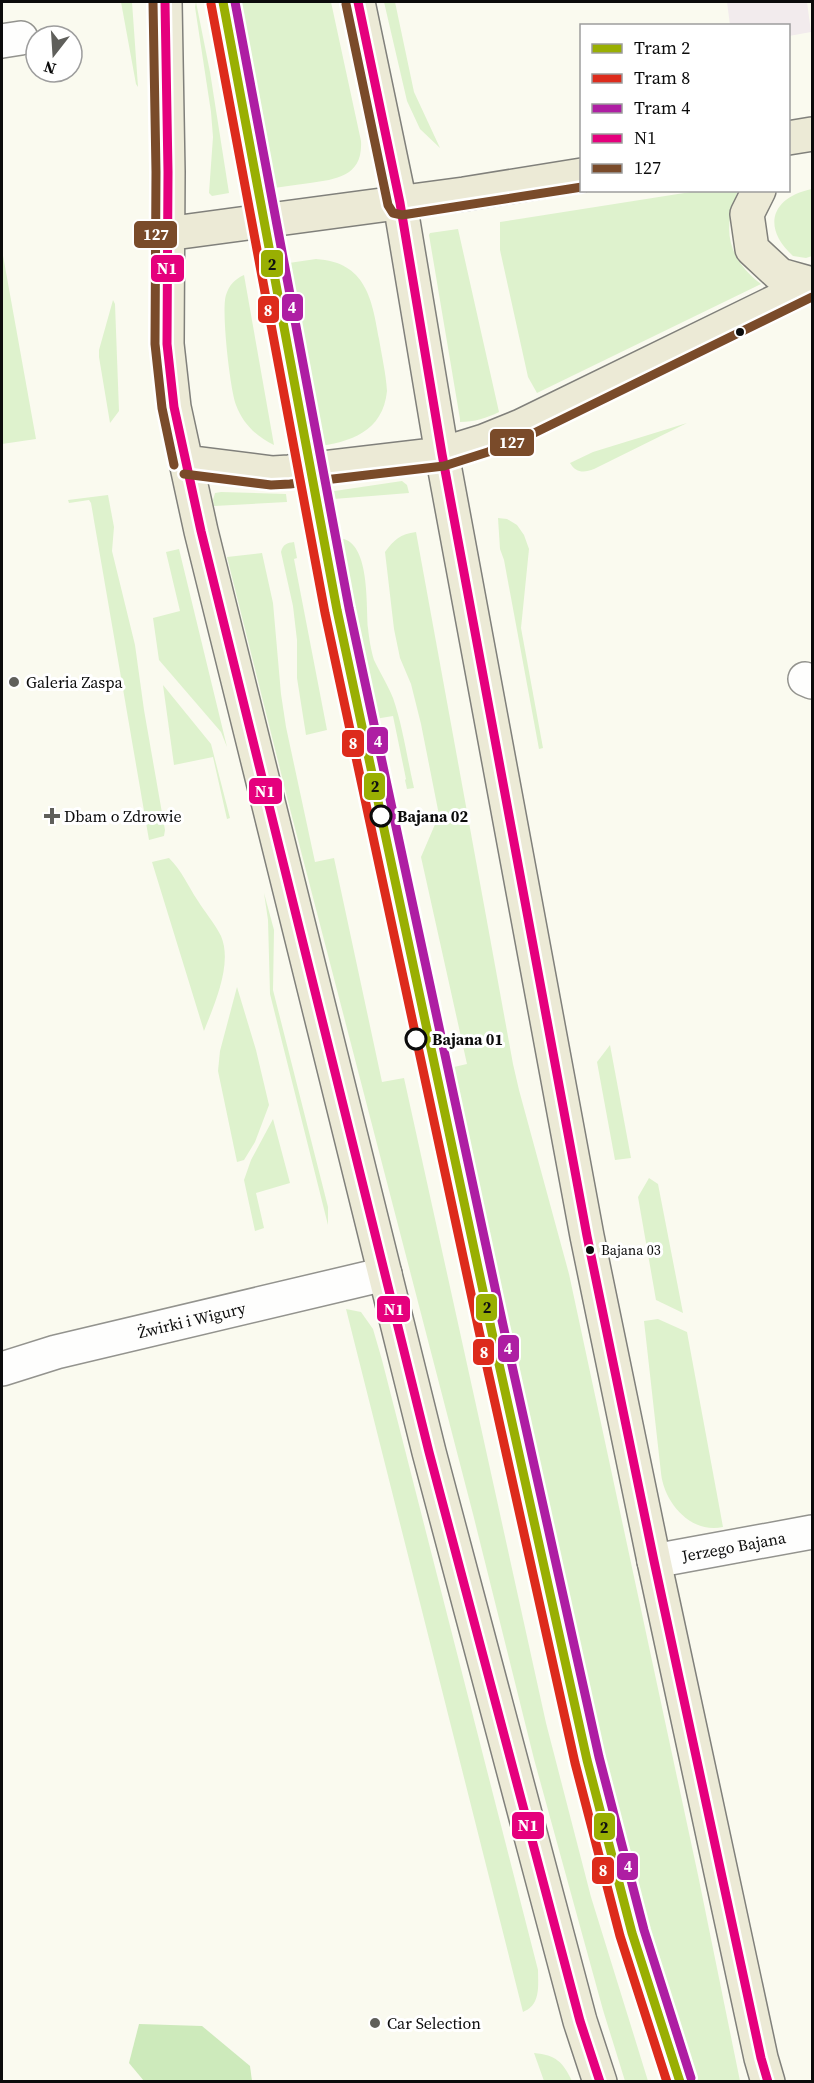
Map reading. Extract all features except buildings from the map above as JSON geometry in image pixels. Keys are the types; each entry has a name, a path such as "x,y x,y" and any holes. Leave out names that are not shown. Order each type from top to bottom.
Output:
{"main road":[{"path":"165,2 168,171 167,344 174,407 201,531 429,1452 580,2021 600,2082"},
{"path":"358,2 400,202 442,454 585,1224 654,1561 768,2082"},
{"path":"790,138 813,134"},
{"path":"166,234 580,175"},
{"path":"758,192 747,214 752,249 780,274 813,284"},
{"path":"186,462 289,472 442,454 521,426 813,284"}],"street":[{"name":"Żwirki i Wigury","path":"2,1369 56,1353 385,1274"},
{"name":"Jerzego Bajana","path":"654,1561 813,1532"}],"shaded area":[{"path":"727,2 807,2 811,32 790,36 790,24 730,24"}],"green space":[{"path":"121,2 132,2 138,87 136,84"},
{"path":"196,2 210,72 229,193 212,196 209,193 213,137 211,112"},
{"path":"232,2 331,2 361,141 358,162 346,174 330,180 267,189"},
{"path":"384,2 395,2 414,92 440,148 420,129 407,101"},
{"path":"812,189 812,256 806,258 793,256 777,234 774,224 776,215 780,206 788,199"},
{"path":"691,192 738,192 730,221 731,242 738,260 761,284 537,393 528,377 500,250 500,222"},
{"path":"458,229 499,412 480,419 460,422 429,235"},
{"path":"2,250 36,439 2,444"},
{"path":"316,259 346,267 364,285 373,310 387,391 379,416 363,433 340,442 315,447 282,264"},
{"path":"244,275 274,445 256,434 247,424 236,405 231,383 225,332 225,303 231,285"},
{"path":"113,300 119,411 110,423 99,350"},
{"path":"687,423 590,470 578,470 570,463 593,452"},
{"path":"402,481 407,485 409,493 321,500 321,493"},
{"path":"215,493 286,494 287,502 214,506"},
{"path":"108,495 114,527 112,551 135,645 165,830 164,836 149,840 91,503 89,500 69,503 68,500"},
{"path":"498,518 507,519 517,525 529,549 521,628 543,748 539,749 504,560 500,549"},
{"path":"416,532 513,1064 569,1274 740,2081 695,2081 629,1870 595,1742 564,1610 477,1210 479,1209 478,1204 474,1204 445,1069 467,1064 421,857 439,815 421,724 411,684 400,658 394,629 385,552 398,538"},
{"path":"330,539 344,539 352,544 362,565 372,653 396,709 414,788 407,789 393,716 369,720 334,551 331,550"},
{"path":"294,542 297,558 294,559 327,730 306,735 297,678 297,640 293,606 281,552 286,544"},
{"path":"179,549 227,747 221,732 159,660 153,618 180,611 166,552"},
{"path":"262,553 273,603 286,727 315,862 334,858 382,1082 404,1078 546,1723 591,1897 648,2081 625,2081 603,2010 534,1759 473,1514 289,805 227,557"},
{"path":"163,685 211,744 230,818 227,819 213,757 174,765"},
{"path":"169,858 216,927 224,947 224,972 204,1031 152,862"},
{"path":"264,893 274,930 273,990 328,1207 328,1225 270,994 268,920"},
{"path":"237,987 256,1050 269,1105 255,1142 244,1160 237,1162 218,1071 220,1051"},
{"path":"610,1045 631,1158 615,1160 597,1062"},
{"path":"273,1119 290,1183 256,1193 264,1228 255,1231 244,1180 251,1160"},
{"path":"649,1178 658,1184 683,1313 656,1300 638,1197"},
{"path":"346,1309 361,1312 373,1329 538,1970 536,2000 529,2009 523,2012"},
{"path":"658,1319 687,1332 723,1527 700,1526 690,1521 673,1505 663,1484 644,1321"},
{"path":"139,2024 202,2026 250,2066 252,2081 144,2081 129,2063"},
{"path":"534,2053 558,2061 572,2081 544,2081"}],"tram line":[{"name":"2","path":"223,2 337,610 491,1328 587,1760 632,1933 680,2082"},
{"name":"4","path":"235,2 349,608 503,1325 599,1757 644,1930 691,2078"},
{"name":"8","path":"211,4 325,613 479,1331 575,1763 620,1936 667,2082"}],"transit line":[{"name":"127","path":"153,2 156,172 155,344 162,408 174,465"},
{"name":"N1","path":"165,2 168,172 167,344 174,407 201,531 429,1452 580,2021 600,2082"},
{"name":"N1","path":"358,2 400,203 442,454 587,1236 654,1561 768,2082"},
{"name":"127","path":"346,4 388,205 393,213 402,215 580,187"},
{"name":"127","path":"184,474 271,485 444,466 526,437 812,297"}],"place":[{"name":"Galeria Zaspa","path":"14,682"},
{"name":"Dbam o Zdrowie","path":"52,816"},
{"name":"Bajana 02","path":"381,816"},
{"name":"Bajana 01","path":"416,1039"},
{"name":"Bajana 03","path":"590,1250"},
{"name":"Car Selection","path":"375,2023"}]}
